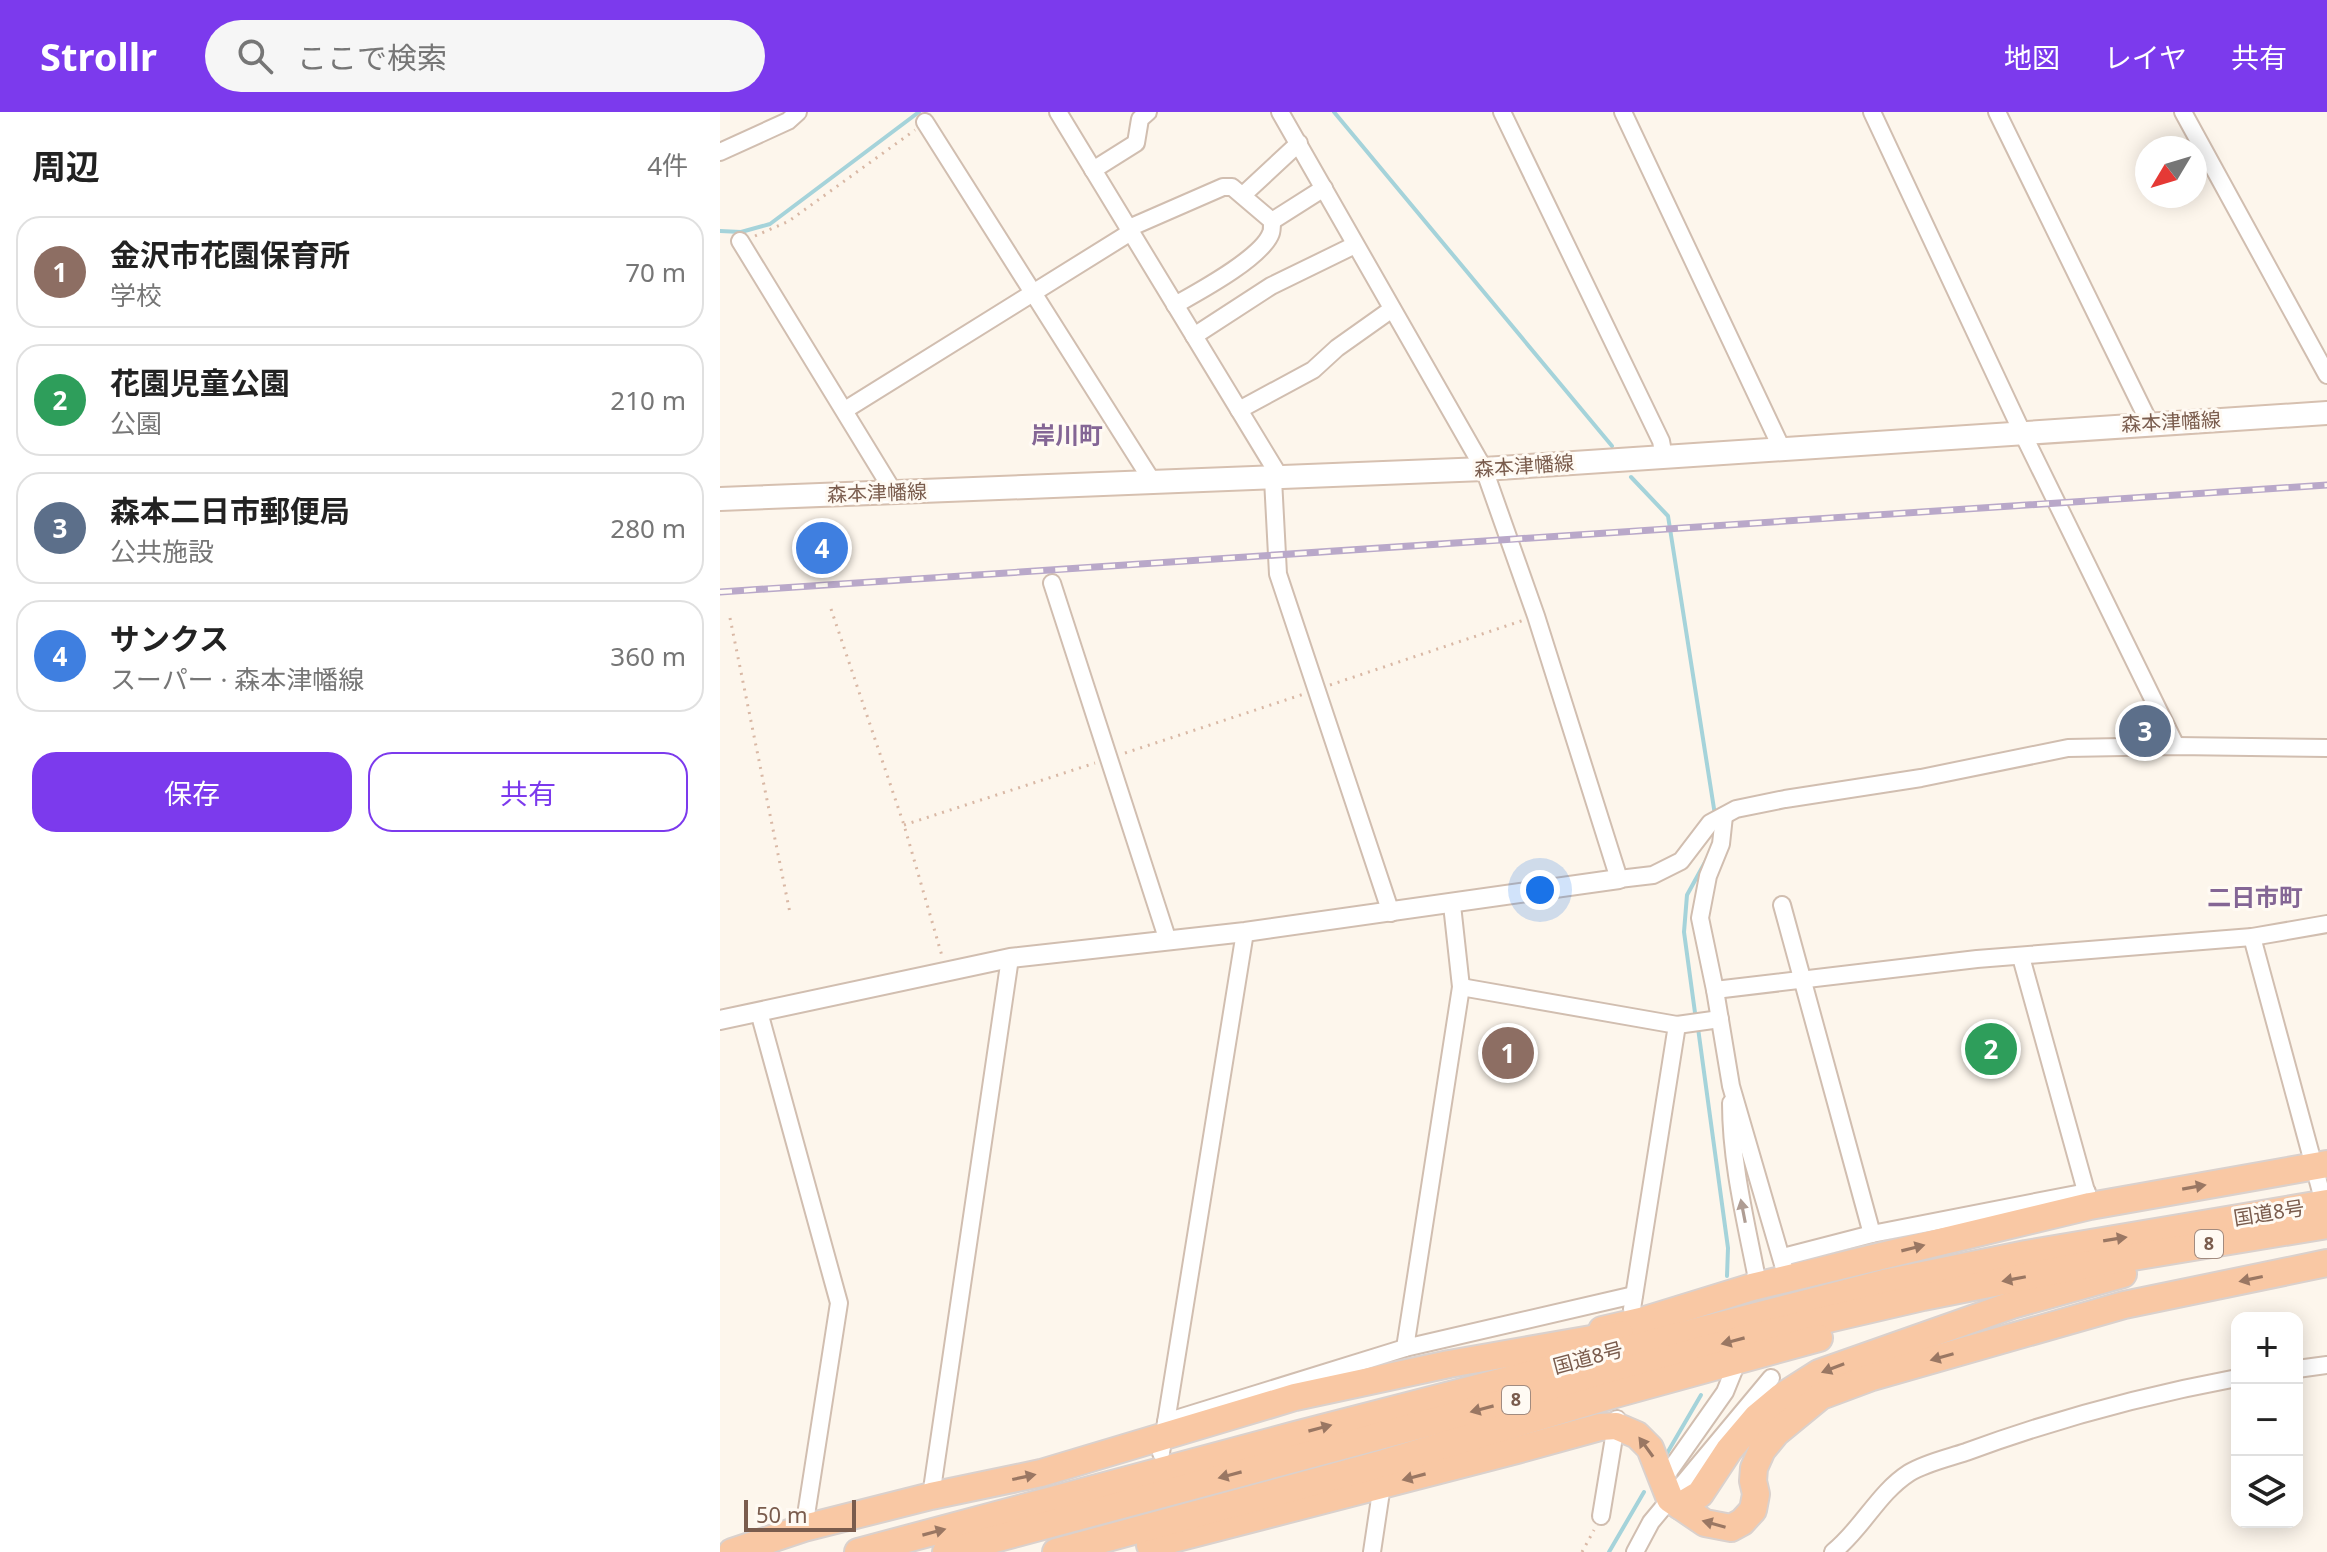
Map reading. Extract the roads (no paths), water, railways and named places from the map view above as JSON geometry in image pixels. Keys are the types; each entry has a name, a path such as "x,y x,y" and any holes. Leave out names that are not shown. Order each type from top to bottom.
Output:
{"highway":[{"path":"1570,1343 1578,1335 1645,1320 1752,1287 2089,1199 2321,1165"},
{"name":"国道8号","path":"858,1552 1884,1283 2324,1198"},
{"name":"国道8号","path":"946,1552 1742,1339 1923,1297 2090,1264 2327,1225"},
{"path":"1671,1495 1700,1494 1729,1450 1757,1417 1772,1383 1819,1373 2040,1296 2139,1269 2242,1248 2249,1237"},
{"path":"732,1552 804,1528 931,1496 1041,1473 1295,1397 1449,1364 1647,1328 1998,1249 2026,1254"},
{"path":"1056,1552 1150,1536 1382,1485 1617,1420 1650,1448 1671,1495 1713,1526 1731,1528 1753,1510 1756,1494 1754,1468 1762,1450 1776,1433 1821,1396 1872,1377 2124,1305 2327,1263"},
{"path":"1150,1536 1554,1412 1904,1312 1923,1297"}],"main road":[{"name":"森本津幡線","path":"720,499 1484,469 2327,413"}],"street":[{"path":"720,152 788,121 798,112"},
{"path":"1058,112 1239,410 1277,479 1278,574 1391,913"},
{"path":"1093,170 1136,143 1140,119 1148,112"},
{"path":"1280,112 1484,469 1536,616 1619,879"},
{"path":"1502,112 1661,441 1664,457"},
{"path":"1623,112 1782,449"},
{"path":"1872,112 2022,432 2176,746"},
{"path":"1997,112 2150,424"},
{"path":"2183,112 2327,375"},
{"path":"925,122 1154,484"},
{"path":"1243,195 1299,143"},
{"path":"845,410 1126,235 1129,228 1223,187 1232,187 1272,221 1272,233 1261,247 1205,289 1175,305"},
{"path":"1272,221 1324,188"},
{"path":"740,241 893,491"},
{"path":"1194,336 1271,286 1355,245"},
{"path":"1239,410 1313,370 1337,348 1392,309"},
{"path":"1052,583 1168,941"},
{"path":"2021,957 2089,1199 1872,1234 1784,1263 1731,1086 1700,918 1696,869 1718,819 1736,809 1785,799 1921,778 2068,748 2327,748"},
{"path":"720,1020 1010,958 1245,932 1696,869 1721,844 1718,819"},
{"path":"1405,1348 1461,987 1452,905"},
{"path":"1782,905 1872,1234"},
{"path":"1715,990 1977,959 2252,937 2327,924"},
{"path":"1245,932 1163,1438 1405,1348 1633,1302 1689,1024"},
{"path":"2252,937 2321,1165 2324,1198"},
{"path":"931,1496 1010,958"},
{"path":"1461,987 1689,1024 1720,1019"},
{"path":"759,1012 839,1303 804,1528"},
{"path":"1731,1086 1731,1125 1736,1165 1756,1274 1752,1287"},
{"path":"1635,1552 1651,1522 1671,1495 1725,1392 1738,1360"},
{"path":"2303,1368 2327,1365"},
{"path":"1833,1552 1868,1518 1888,1489 1911,1471 1987,1444 2092,1413 2231,1379"},
{"path":"1601,1516 1617,1420"},
{"path":"1372,1552 1382,1485"}],"waterway":[{"path":"720,231 741,232 770,224 919,112"},
{"path":"1334,112 1612,446"},
{"path":"1631,477 1668,516 1715,815"},
{"path":"1696,1020 1684,932 1687,895 1709,855"},
{"path":"1698,1028 1728,1248 1727,1276"},
{"path":"1666,1455 1701,1395"},
{"path":"1609,1552 1644,1492"}],"railway":[{"path":"720,592 2327,485"}],"place":[{"name":"サンクス","path":"822,548"},
{"name":"森本二日市郵便局","path":"2145,731"},
{"name":"花園児童公園","path":"1991,1049"},
{"name":"金沢市花園保育所","path":"1508,1053"}],"district":[{"name":"岸川町","path":"1067,436"},
{"name":"二日市町","path":"2255,898"}]}
